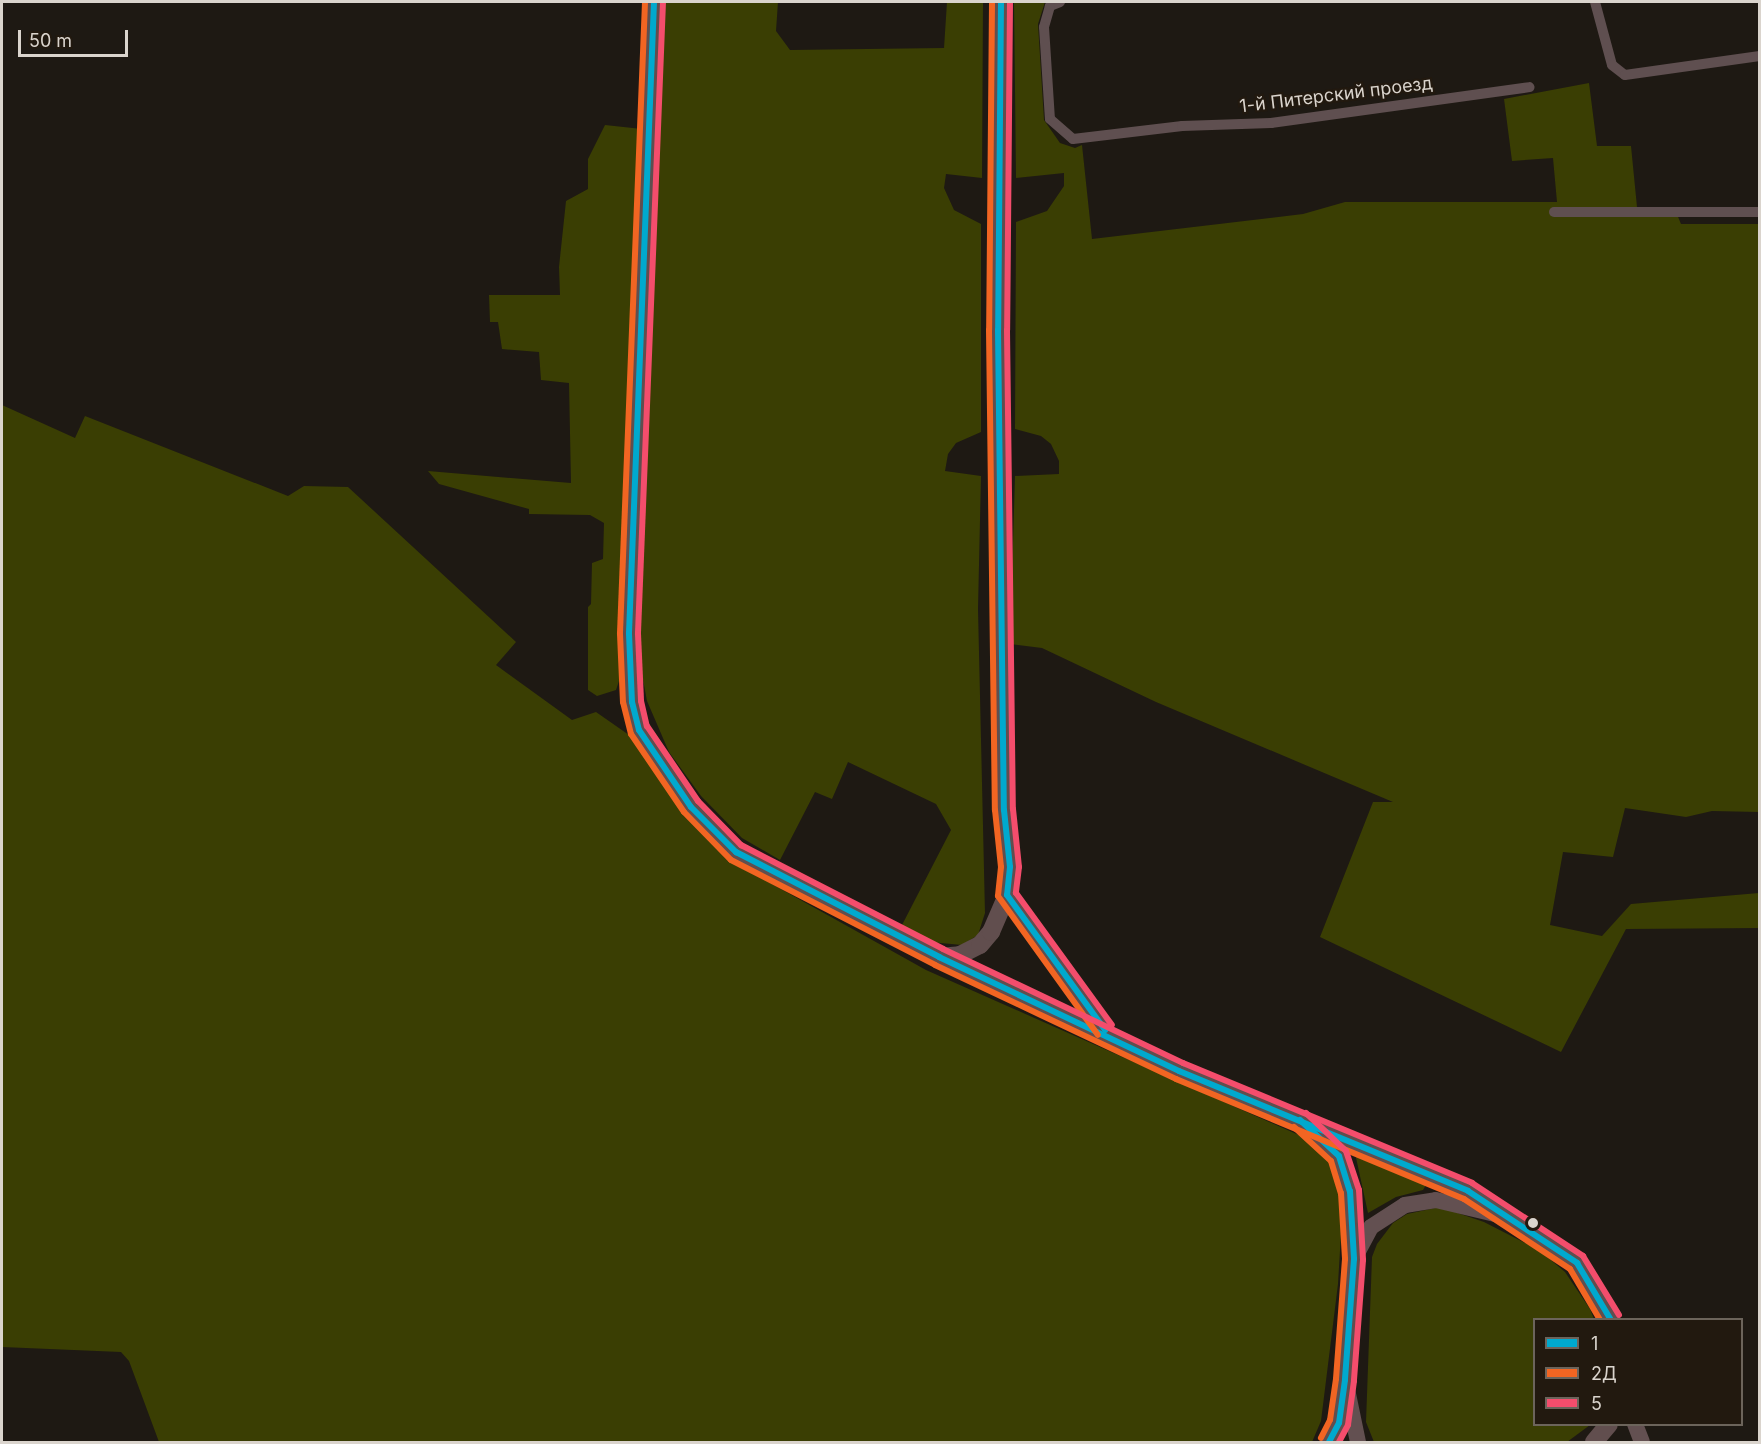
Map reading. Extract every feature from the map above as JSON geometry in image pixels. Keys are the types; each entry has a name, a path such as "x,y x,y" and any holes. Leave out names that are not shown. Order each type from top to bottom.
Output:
{"main road":[{"path":"654,2 629,634 632,702 639,730 691,807 736,852 939,957 1113,1040 1305,1123 1444,1178 1530,1228 1577,1263 1610,1318"},
{"path":"939,957 960,955 980,945 991,932 1007,895 1003,476 998,330 1002,178 1001,2"},
{"path":"1007,895 1113,1040"},
{"path":"1305,1123 1339,1156 1347,1175 1354,1259 1345,1380 1339,1423 1329,1443"},
{"path":"1594,1443 1608,1426"}],"street":[{"path":"1595,2 1612,65 1625,75 1760,57"},
{"name":"1-й Питерский проезд","path":"1055,4 1044,27 1050,119 1073,139 1182,126 1271,123 1530,87"},
{"path":"1554,212 1760,212"},
{"path":"1354,1259 1371,1227 1393,1210 1418,1202 1462,1204 1530,1228"},
{"path":"1345,1380 1358,1443"},
{"path":"1635,1426 1642,1443"}],"shaded area":[{"path":"664,2 778,2 776,31 790,50 944,48 947,2 983,2 982,178 946,174 944,188 954,210 981,224 981,432 956,443 948,454 945,471 981,476 978,609 985,913 978,935 962,945 930,942 902,925 951,830 936,804 848,762 832,799 815,792 780,860 742,838 701,796 669,752 647,701 641,669 640,533"},
{"path":"1014,2 1045,2 1038,24 1044,120 1060,143 1075,148 1082,145 1092,239 1303,214 1345,202 1557,202 1553,158 1512,161 1504,99 1589,83 1597,146 1631,146 1637,207 1674,207 1681,224 1759,224 1759,812 1712,811 1686,817 1625,808 1613,857 1563,852 1550,925 1602,936 1631,904 1759,893 1759,928 1626,929 1561,1052 1320,937 1373,802 1393,802 1156,702 1042,648 1010,644 1015,476 1059,474 1059,461 1051,444 1041,436 1015,429 1016,222 1047,211 1064,186 1064,173 1016,178"},
{"path":"605,125 642,129 619,681 616,690 597,696 588,690 588,607 591,604 592,563 603,559 604,523 590,515 529,514 529,509 439,484 428,471 571,483 569,383 541,380 539,352 502,349 498,322 490,322 489,295 560,295 559,267 566,201 588,189 588,159"},
{"path":"2,405 75,438 85,416 288,496 304,486 348,487 516,642 496,665 572,720 596,712 629,735 682,812 727,859 926,970 1310,1140 1334,1165 1343,1201 1338,1284 1321,1421 1312,1442 159,1442 129,1361 121,1352 2,1347"},
{"path":"1355,1153 1424,1179 1426,1185 1423,1190 1396,1197 1368,1213"},
{"path":"1440,1207 1484,1222 1539,1250 1565,1272 1594,1318 1533,1318 1533,1426 1589,1426 1567,1442 1374,1442 1366,1422 1372,1257 1377,1244 1393,1223 1407,1214"}],"transit line":[{"name":"2Д","path":"645,2 620,634 623,702 631,734 684,812 731,860 935,965 1176,1079 1464,1199 1570,1269 1599,1318"},
{"name":"1","path":"654,2 629,634 632,702 639,730 691,807 736,852 939,957 1179,1071 1468,1191 1577,1263 1610,1318"},
{"name":"5","path":"663,2 638,634 641,701 647,726 698,801 741,845 943,949 1183,1063 1472,1183 1583,1256 1619,1315"},
{"name":"2Д","path":"992,2 989,330 995,810 1001,867 998,896 1098,1035"},
{"name":"1","path":"1001,2 998,330 1004,810 1010,867 1007,895 1105,1030"},
{"name":"5","path":"1010,2 1007,330 1013,809 1019,867 1016,893 1112,1025"},
{"name":"5","path":"1306,1113 1346,1151 1359,1190 1363,1260 1354,1381 1348,1425 1339,1442"},
{"name":"1","path":"1300,1120 1339,1156 1350,1191 1354,1259 1345,1380 1339,1423 1329,1442"},
{"name":"2Д","path":"1294,1127 1331,1161 1341,1193 1345,1259 1336,1379 1330,1420 1321,1438"}]}
